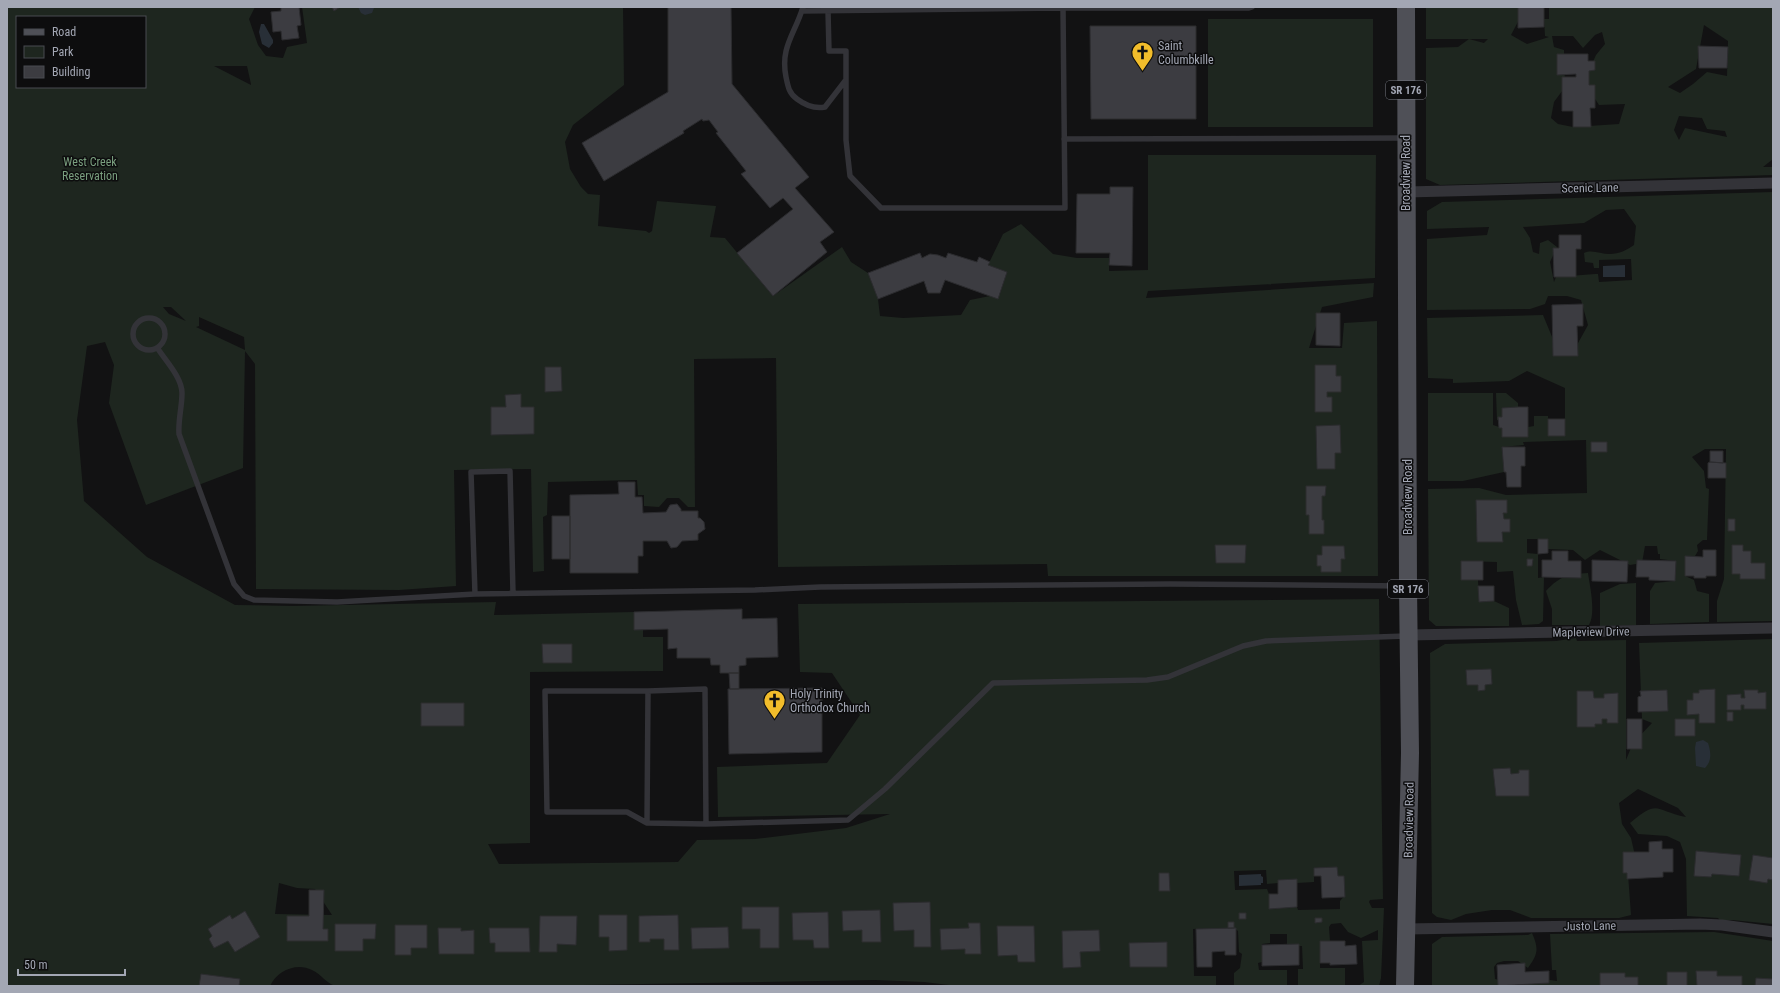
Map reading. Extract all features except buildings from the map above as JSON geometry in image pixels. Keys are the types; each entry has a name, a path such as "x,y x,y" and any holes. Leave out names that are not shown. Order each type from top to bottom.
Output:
{"main road":[{"name":"Broadview Road","path":"1406,7 1410,753 1406,986"}],"street":[{"name":"Scenic Lane","path":"1407,192 1773,183"},
{"name":"Mapleview Drive","path":"1409,636 1773,628"},
{"name":"Justo Lane","path":"1406,929 1722,924 1773,932"}],"lane":[{"path":"845,80 825,107 814,108 801,102 790,93 783,65 785,51 788,39 802,9 828,11 1252,7"},
{"path":"828,11 829,51 846,51 846,140 850,176 881,208 1065,208 1063,8"},
{"path":"1064,139 1406,138"},
{"path":"150,318 160,321 165,330 164,341 158,349 148,351 138,347 132,338 133,328 140,319 150,318"},
{"path":"158,349 177,377 182,391 178,424 179,434 234,584 244,596 254,600 337,602 474,594 755,590 820,587 1170,584 1408,586"},
{"path":"474,594 471,472 510,471 513,593"},
{"path":"706,824 705,690 545,691 547,812 627,812 647,822 706,824 848,820 885,789 993,683 1147,680 1168,677 1243,646 1266,641 1409,636"},
{"path":"647,822 648,691"}],"green space":[{"name":"West Creek Reservation","path":"7,7 255,7 249,19 258,45 266,56 283,58 287,47 307,43 302,7 623,7 624,85 573,125 565,142 570,169 581,187 588,194 600,195 598,226 646,231 649,233 652,231 657,201 716,206 710,237 725,238 773,296 842,247 851,262 868,273 878,299 880,316 903,318 961,315 970,300 1000,294 1007,272 988,265 1003,234 1021,224 1053,254 1077,258 1109,258 1109,271 1148,270 1148,155 1376,155 1375,278 1148,291 1146,298 1374,283 1373,297 1322,307 1309,348 1342,348 1344,323 1377,321 1378,576 1048,576 1047,564 778,567 776,358 694,359 695,507 688,507 679,498 667,498 659,507 644,506 644,495 638,495 637,480 548,482 547,515 543,517 544,571 533,572 531,469 454,470 456,586 399,590 256,589 255,364 245,351 243,468 146,505 109,403 114,365 105,342 87,346 77,420 84,501 147,557 235,605 293,606 496,602 494,615 634,612 634,630 643,630 643,637 663,637 663,671 530,672 530,843 488,844 499,864 678,862 697,840 755,839 846,828 890,814 718,817 717,767 827,763 860,715 832,673 800,672 798,604 1379,599 1383,899 1370,900 1369,902 1372,908 1384,908 1381,978 1379,986 1358,986 1364,982 1362,941 1378,940 1378,930 1361,938 1348,932 1341,923 1331,924 1329,927 1330,941 1320,941 1320,968 1345,968 1345,986 1298,986 1298,969 1303,969 1302,946 1287,946 1287,934 1270,934 1270,943 1262,944 1262,962 1258,963 1259,970 1287,970 1287,986 1234,986 1234,973 1240,968 1242,954 1239,952 1238,931 1234,928 1234,922 1229,922 1228,928 1193,929 1194,976 1216,976 1216,986 957,986 924,982 875,980 524,986 335,986 312,970 300,967 288,969 282,972 270,986 7,986","holes":["214,66 247,66 251,85","163,307 171,307 186,321 169,314","199,317 244,337 245,350 196,327 199,326","1337,867 1336,880 1345,895 1340,901 1340,909 1298,910 1297,907 1270,909 1269,894 1267,889 1235,890 1234,871 1266,870 1267,884 1278,883 1278,880 1296,879 1297,883 1314,882 1314,868","1169,873 1170,891 1160,891 1159,874","279,883 297,888 315,889 332,915 275,914"]},
{"path":"1426,7 1521,7 1521,16 1511,35 1527,44 1549,37 1545,36 1544,19 1549,19 1549,7 1773,7 1773,159 1763,167 1773,167 1773,175 1440,185 1426,179 1426,48 1458,47 1469,39 1426,39","holes":["1704,25 1728,41 1727,76 1707,72 1680,93 1668,87 1696,69","1602,32 1605,44 1596,55 1584,82 1599,105 1625,104 1619,124 1573,127 1558,124 1551,118 1554,102 1565,87 1564,50 1554,47 1552,36 1573,36 1583,48 1595,35","1469,39 1488,39 1484,43","1679,116 1702,118 1707,129 1725,131 1727,137 1685,128 1679,140 1674,130"]},
{"path":"1208,19 1373,19 1373,127 1208,127"},
{"path":"1773,192 1773,621 1717,622 1717,601 1724,579 1726,449 1705,449 1692,457 1704,471 1706,488 1709,489 1707,540 1703,540 1697,545 1698,551 1695,556 1685,557 1685,576 1694,580 1697,591 1709,594 1709,622 1650,624 1650,591 1655,583 1675,581 1676,561 1660,559 1657,546 1645,546 1642,563 1630,565 1600,550 1585,560 1573,550 1548,549 1548,539 1527,539 1527,553 1538,554 1538,578 1544,577 1543,621 1539,624 1522,625 1516,600 1513,571 1497,572 1497,562 1461,561 1461,580 1478,580 1479,602 1494,601 1509,608 1509,626 1436,626 1429,620 1428,489 1479,488 1506,495 1587,493 1586,440 1523,442 1524,445 1502,447 1504,472 1463,481 1428,481 1428,393 1493,393 1493,425 1502,428 1503,437 1528,437 1528,427 1534,426 1534,416 1548,416 1549,436 1565,436 1565,388 1527,371 1509,381 1453,383 1453,379 1428,378 1427,318 1543,315 1555,344 1572,354 1588,325 1581,300 1567,296 1548,296 1545,304 1530,309 1427,310 1427,239 1487,235 1489,227 1427,229 1427,211 1442,202","holes":["1624,209 1636,226 1634,245 1626,250 1613,254 1590,251 1584,253 1585,262 1593,263 1594,268 1599,268 1599,260 1631,259 1632,280 1599,282 1598,274 1556,277 1554,282 1550,262 1557,247 1548,240 1540,243 1539,254 1533,252 1530,238 1523,227 1584,223 1606,210"]},
{"path":"1496,393 1506,393 1518,403 1518,407 1502,408 1502,417 1498,417 1498,420 1497,420"},
{"path":"1588,573 1592,607 1589,625 1552,625 1552,609 1546,591 1560,579 1570,575"},
{"path":"1636,583 1636,625 1600,626 1600,593 1620,584"},
{"path":"1576,638 1577,641 1626,640 1626,760 1633,743 1652,723 1642,719 1639,643 1773,639 1773,924 1732,920 1721,921 1718,918 1687,916 1686,859 1680,842 1667,836 1638,834 1630,823 1639,815 1657,808 1686,817 1678,808 1638,789 1619,803 1622,824 1631,838 1636,860 1628,874 1631,915 1619,918 1531,918 1510,910 1492,910 1466,914 1451,920 1437,917 1432,913 1430,653 1445,644 1556,641"},
{"path":"1714,932 1773,941 1773,986 1524,986 1530,977 1557,981 1556,970 1552,970 1550,934"},
{"path":"1532,933 1536,943 1536,955 1528,968 1518,961 1504,961 1497,963 1494,967 1495,979 1512,983 1512,986 1432,986 1432,944 1442,937 1528,935"}],"shaded area":[{"path":"358,7 374,8 372,13 365,15 361,13"},
{"path":"261,24 264,24 273,40 273,43 269,48 262,44 259,32"},
{"path":"1625,265 1625,277 1603,277 1603,266"},
{"path":"1703,740 1708,743 1710,753 1709,762 1705,768 1696,766 1696,742"},
{"path":"1261,874 1263,877 1263,883 1261,883 1261,885 1239,886 1239,875"}],"place":[{"name":"Saint Columbkille","path":"1143,72"},
{"name":"Holy Trinity Orthodox Church","path":"775,720"}]}
